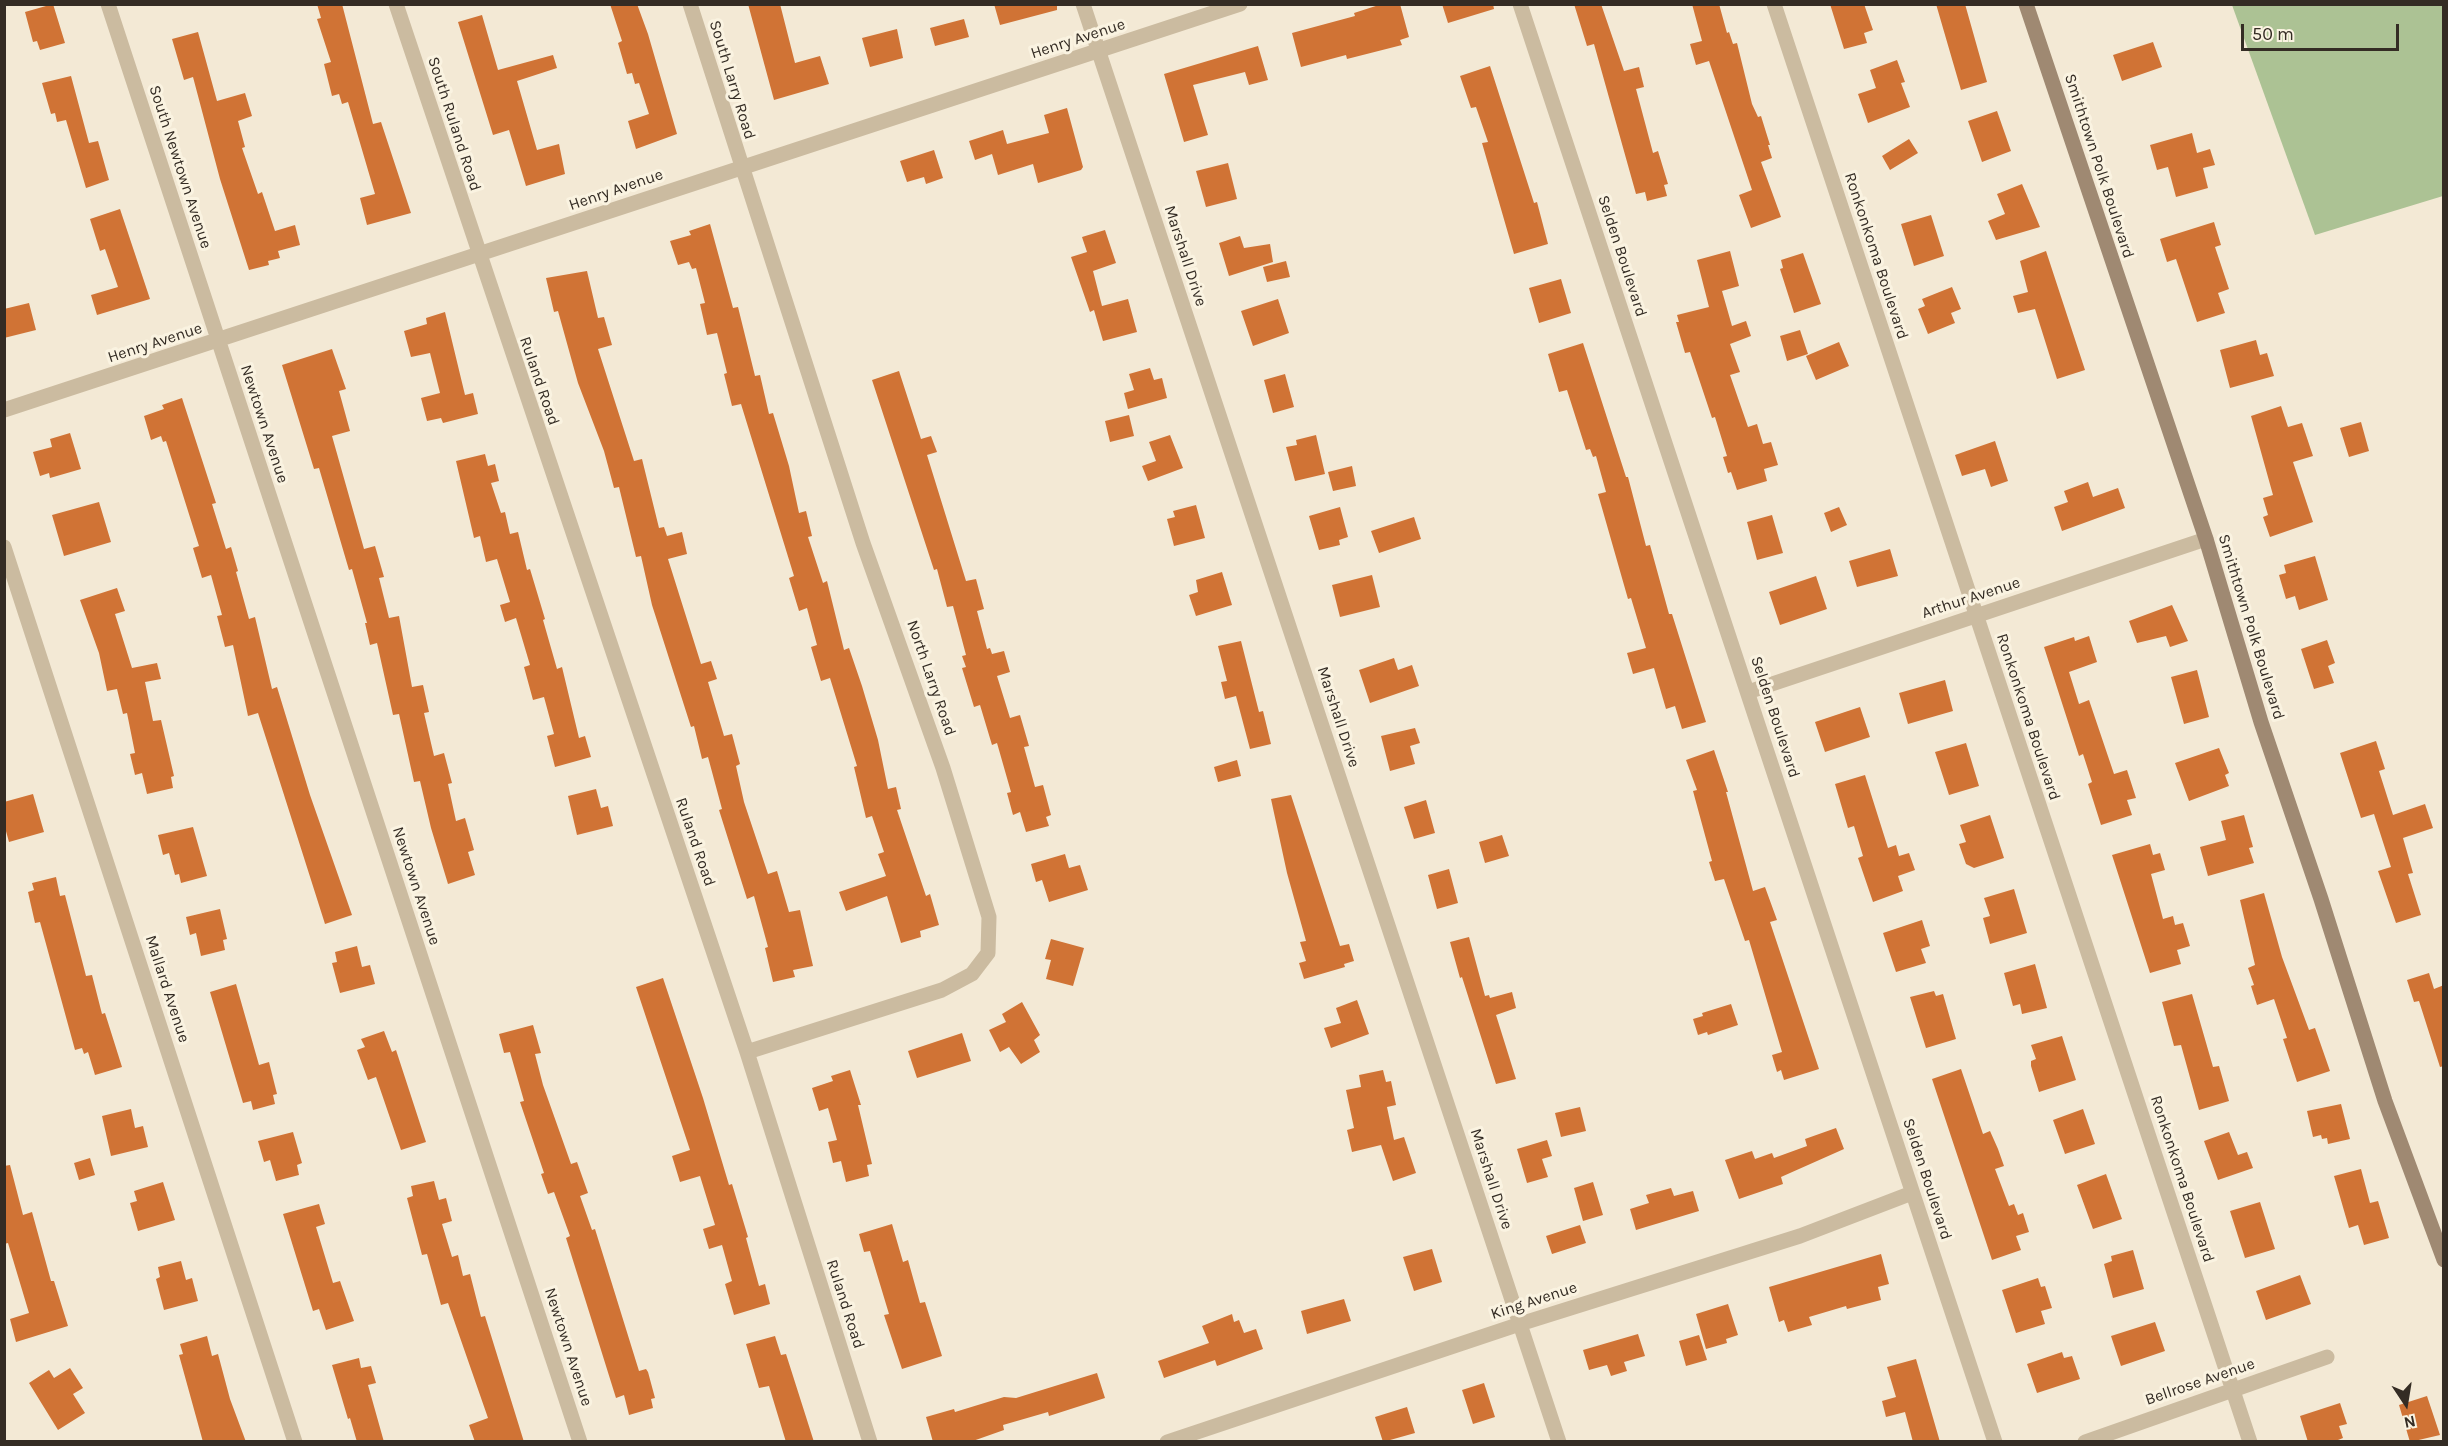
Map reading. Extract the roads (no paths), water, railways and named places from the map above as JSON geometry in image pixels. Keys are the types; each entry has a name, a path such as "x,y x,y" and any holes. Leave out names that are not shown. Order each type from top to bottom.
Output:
{"street":[{"name":"South Newtown Avenue","path":"108,4 218,341"},
{"name":"South Ruland Road","path":"396,4 478,255"},
{"name":"South Larry Road","path":"690,4 740,166"},
{"name":"Marshall Drive","path":"1083,4 1559,1442"},
{"name":"Henry Avenue","path":"4,410 478,255 740,166 1240,4"},
{"name":"Selden Boulevard","path":"1520,4 1995,1442"},
{"name":"Ronkonkoma Boulevard","path":"1773,4 2250,1442"},
{"name":"Smithtown Polk Boulevard","path":"2026,4 2206,539 2261,722 2321,899 2385,1101 2444,1260"},
{"name":"North Larry Road","path":"740,166 801,343 863,543 943,768 989,917 988,953 972,974 942,990 747,1052"},
{"name":"Ruland Road","path":"478,255 747,1052 870,1442"},
{"name":"Newtown Avenue","path":"218,341 580,1442"},
{"name":"Arthur Avenue","path":"1748,692 2206,539"},
{"name":"Mallard Avenue","path":"4,547 295,1442"},
{"name":"King Avenue","path":"1167,1442 1520,1324 1800,1236 1912,1192"},
{"name":"Bellrose Avenue","path":"2085,1442 2327,1357"}]}
